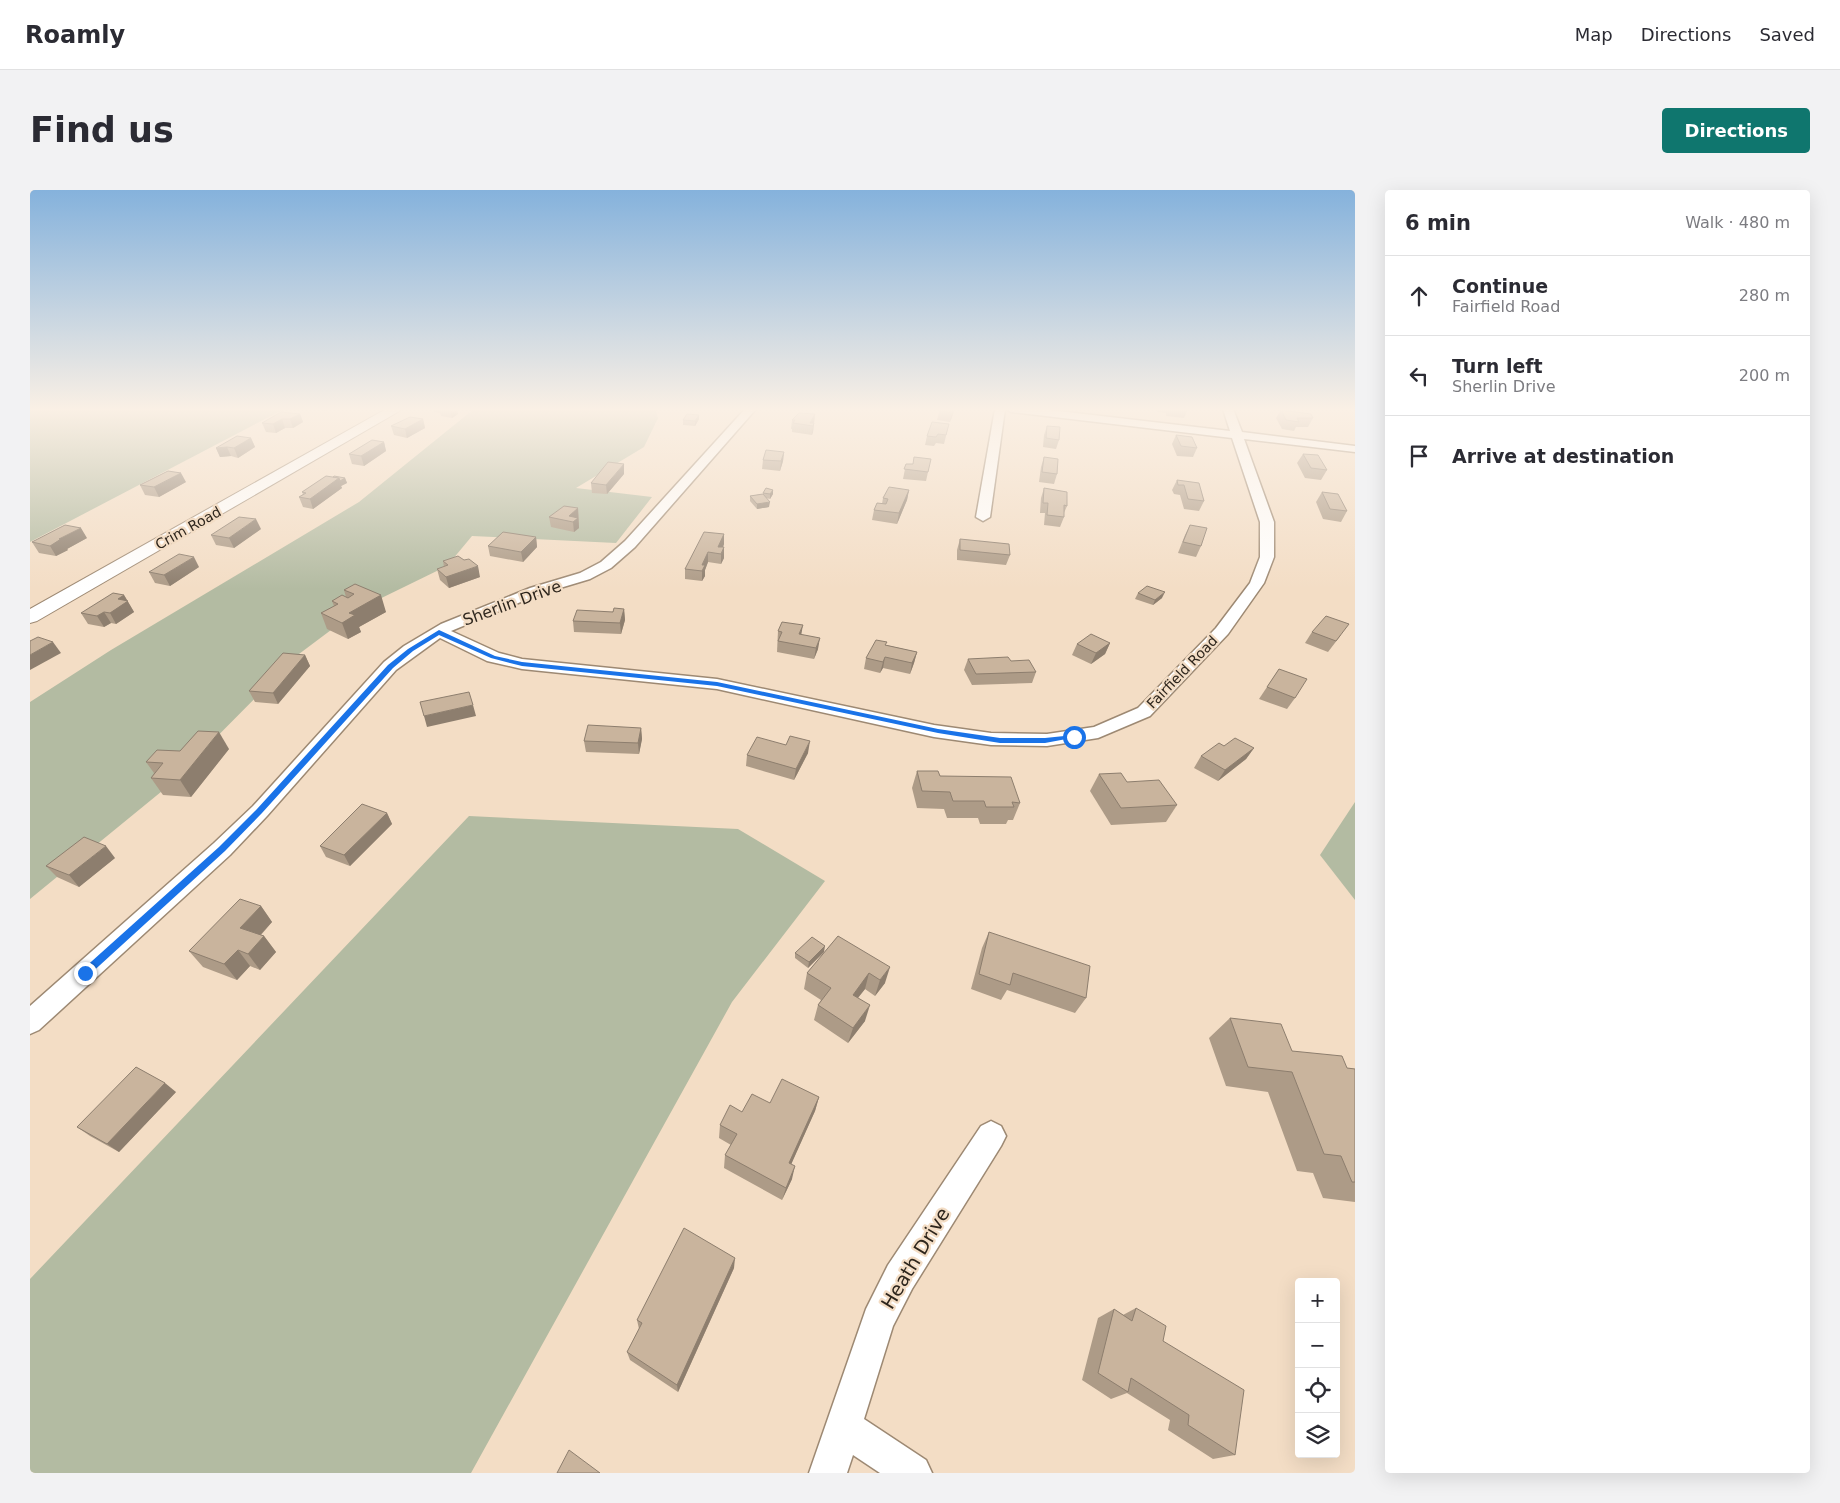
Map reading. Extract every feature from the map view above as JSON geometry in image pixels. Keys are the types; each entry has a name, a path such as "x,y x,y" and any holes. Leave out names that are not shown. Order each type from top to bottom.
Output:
{"street":[{"name":"Crim Road","path":"30,617 291,469"},
{"name":"Sherlin Drive","path":"30,1022 222,849 260,811 390,666 410,650 439,632 489,608 535,591 573,580 606,565 630,544 697,469"},
{"path":"983,517 991,469"},
{"name":"Fairfield Road","path":"439,632 493,657 522,664 717,684 938,731 1000,740 1045,740 1108,730 1129,722 1144,712 1222,631 1256,583 1267,556 1267,522 1248,469"},
{"name":"Heath Drive","path":"828,1473 878,1321 900,1277 991,1136"},
{"path":"843,1427 913,1473"}],"green space":[{"path":"30,469 170,469 30,542"},
{"path":"400,469 608,469 576,488 652,497 616,543 472,536 447,566 359,609 299,654 167,787 30,899 30,702 111,650 359,502"},
{"path":"1355,802 1355,900 1320,855"},
{"path":"469,816 738,829 825,881 732,1002 471,1473 30,1473 30,1279"}],"building":[{"path":"602,469 620,469 606,485 591,483"},
{"path":"904,469 929,469 928,472"},
{"path":"1042,469 1057,469 1057,474 1042,472"},
{"path":"168,471 181,473 154,487 140,485"},
{"path":"326,476 339,478 310,499 299,497 306,493 302,492"},
{"path":"334,476 345,478 340,481 339,478"},
{"path":"1177,480 1199,483 1204,501 1188,499 1184,485 1178,485"},
{"path":"889,487 909,490 899,513 874,510 877,503 886,504 888,499 883,498"},
{"path":"766,488 773,490 770,494 763,493"},
{"path":"1044,488 1067,492 1067,506 1064,505 1064,517 1047,515 1048,503 1043,503"},
{"path":"1322,492 1338,494 1347,511 1330,509"},
{"path":"763,494 770,502 757,504 750,496"},
{"path":"564,506 578,508 569,516 578,518 573,522 549,517"},
{"path":"239,517 256,519 229,538 211,535"},
{"path":"65,525 81,528 59,539 61,539 50,546 32,542"},
{"path":"1190,525 1207,528 1201,546 1183,542"},
{"path":"503,532 536,537 521,552 488,546"},
{"path":"704,532 724,534 718,547 724,547 721,554 708,552 702,565 705,565 702,571 685,569"},
{"path":"960,539 1009,544 1010,555 960,550"},
{"path":"179,554 194,557 164,575 149,572"},
{"path":"458,556 464,560 469,559 478,566 446,577 437,569 448,565 443,561"},
{"path":"355,584 381,595 349,613 355,615 342,623 321,613 338,604 332,601 342,595 348,598 354,594 344,590"},
{"path":"1147,586 1165,592 1155,600 1138,593"},
{"path":"113,593 124,595 118,599 128,601 110,613 104,612 97,616 81,613"},
{"path":"614,608 624,609 620,623 573,621 577,610 613,612"},
{"path":"1326,616 1349,624 1336,641 1312,632"},
{"path":"782,622 803,625 799,634 820,638 816,648 778,641 782,632 778,631"},
{"path":"1091,634 1110,643 1096,653 1077,644"},
{"path":"38,637 53,642 30,655 30,641"},
{"path":"876,640 887,642 885,645 917,652 912,663 885,657 883,662 866,658"},
{"path":"283,653 305,655 273,693 249,691"},
{"path":"1008,657 1011,661 1029,660 1036,672 976,674 968,659"},
{"path":"1279,669 1307,679 1295,698 1267,687"},
{"path":"469,692 473,705 424,716 420,702"},
{"path":"588,725 641,728 638,743 584,741"},
{"path":"198,731 219,732 180,780 151,778 163,763 146,762 157,750 180,751"},
{"path":"790,736 810,741 796,769 747,755 757,737 786,745"},
{"path":"1235,738 1254,748 1225,770 1201,756 1219,743 1224,746"},
{"path":"917,771 938,771 940,776 1011,777 1020,803 1012,802 1014,807 986,807 984,801 953,801 950,792 922,791"},
{"path":"1121,773 1127,782 1159,780 1177,805 1121,808 1099,774"},
{"path":"362,804 387,813 344,855 320,846"},
{"path":"84,837 106,846 69,875 46,866"},
{"path":"240,899 261,906 240,928 264,936 248,954 238,950 224,964 189,951"},
{"path":"989,932 1090,966 1086,998 1013,973 1010,985 979,974"},
{"path":"838,936 890,967 880,980 869,973 853,995 870,1005 853,1028 818,1005 831,988 807,973"},
{"path":"812,937 825,946 809,962 795,953"},
{"path":"1230,1018 1281,1024 1292,1051 1342,1056 1347,1068 1355,1069 1355,1182 1352,1182 1341,1156 1324,1154 1292,1072 1248,1067"},
{"path":"136,1067 165,1083 107,1144 77,1127"},
{"path":"782,1079 819,1097 789,1163 795,1166 786,1188 725,1155 737,1134 720,1125 730,1105 742,1112 752,1094 770,1103"},
{"path":"684,1228 735,1258 677,1385 627,1352 642,1323 637,1320"},
{"path":"1136,1308 1166,1326 1163,1341 1244,1390 1235,1455 1188,1425 1189,1415 1131,1378 1128,1392 1098,1373 1114,1309 1132,1321"},
{"path":"569,1450 600,1473 557,1473"}],"route":[{"path":"85,973 222,849 260,811 390,666 410,650 439,632 469,648 493,657 522,664 553,669 717,684 938,731 1000,740 1045,740 1074,737"}]}
